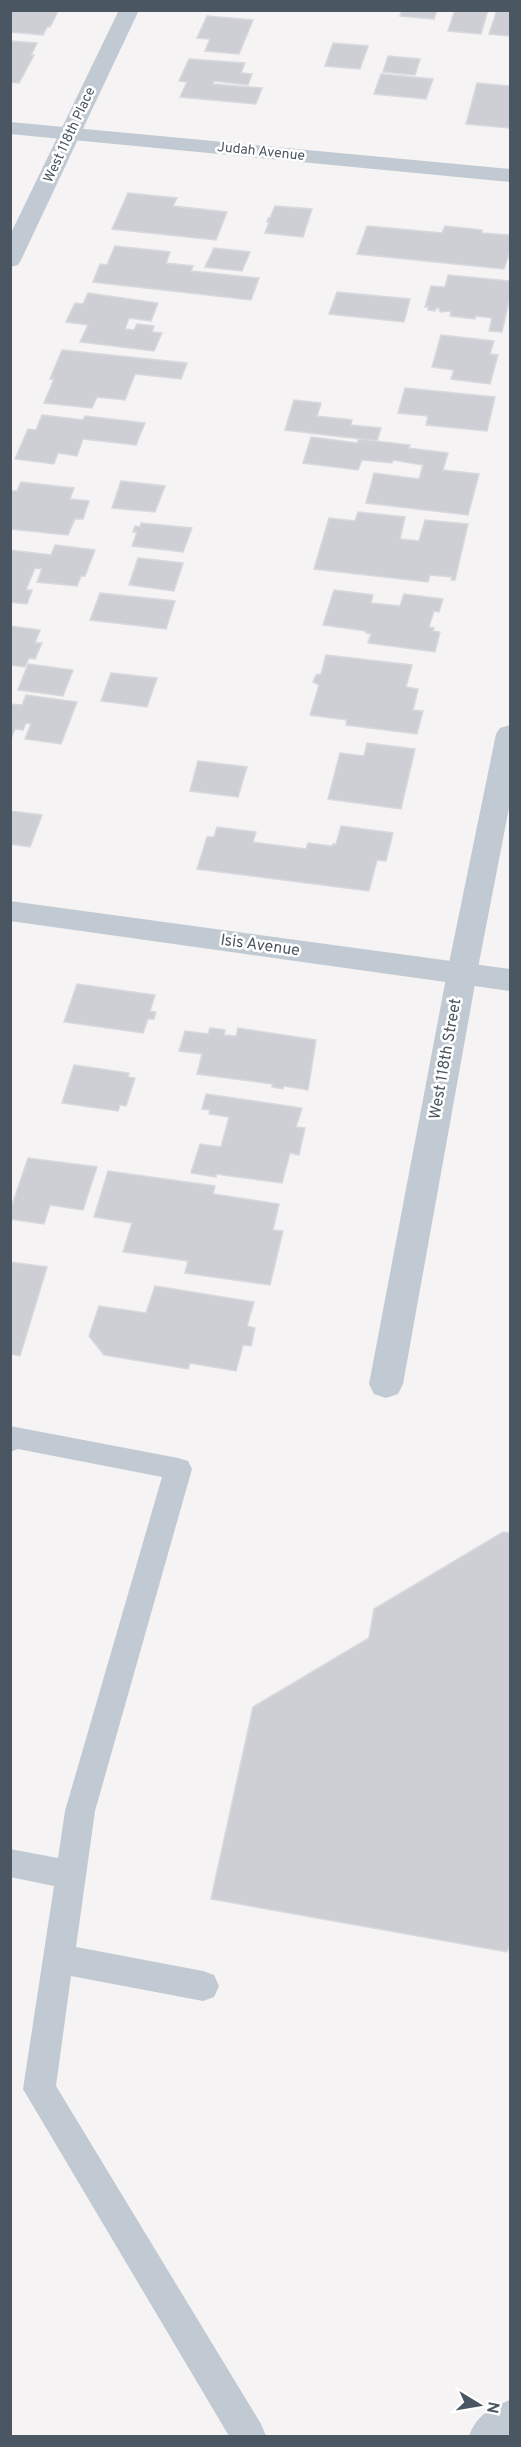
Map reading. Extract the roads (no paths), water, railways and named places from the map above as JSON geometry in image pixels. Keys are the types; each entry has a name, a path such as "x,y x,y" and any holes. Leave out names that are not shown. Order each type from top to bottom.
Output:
{"street":[{"name":"West 118th Place","path":"10,260 129,10"},
{"name":"Judah Avenue","path":"10,128 510,176"},
{"name":"West 118th Street","path":"386,1384 462,973 510,734"},
{"name":"Isis Avenue","path":"10,911 510,980"},
{"path":"492,2436 510,2422"}],"lane":[{"path":"10,1441 12,1437 178,1469 80,1811 39,2089 249,2436"},
{"path":"10,1863 70,1875"},
{"path":"58,1959 203,1986"}]}
